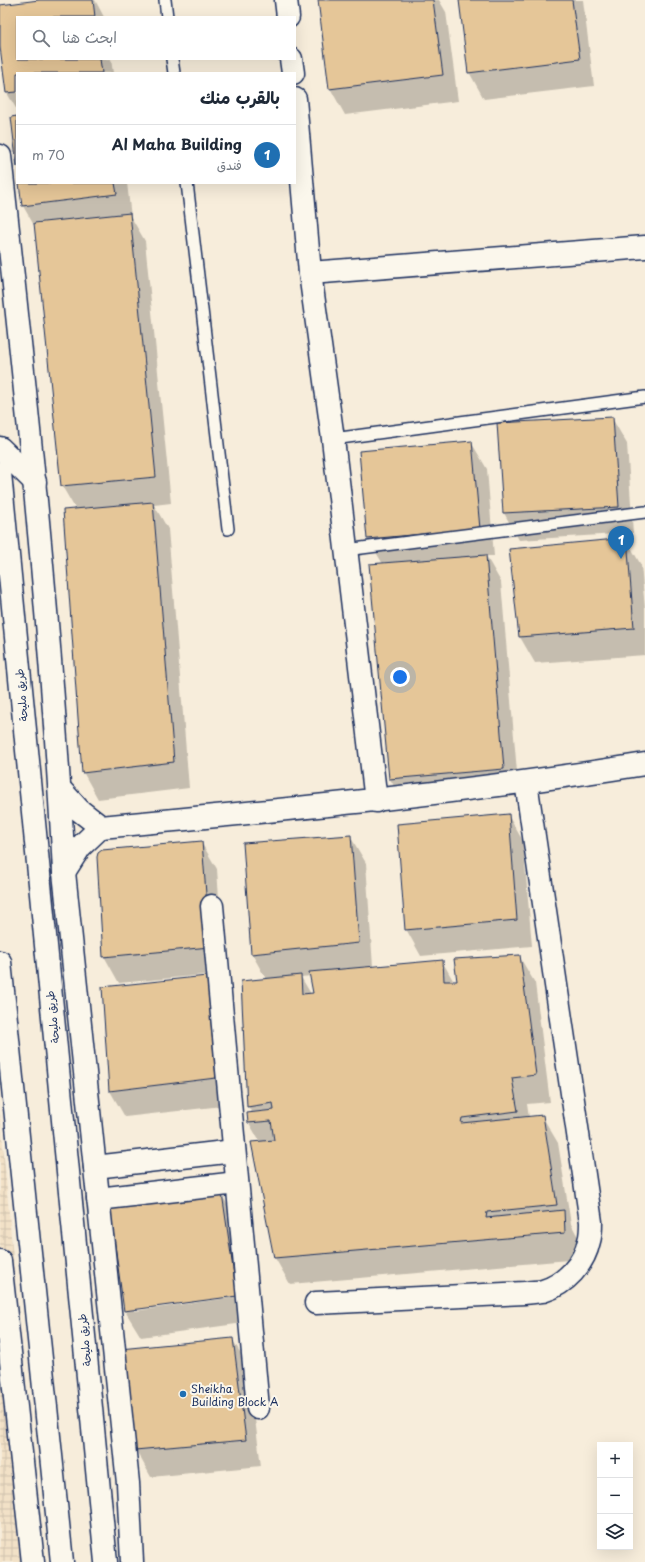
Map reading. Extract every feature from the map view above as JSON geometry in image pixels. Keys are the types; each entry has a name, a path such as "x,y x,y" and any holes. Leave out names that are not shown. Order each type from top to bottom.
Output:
{"street":[{"path":"286,0 288,16"},
{"path":"292,60 293,72"},
{"path":"296,111 310,273 346,550 376,800"},
{"path":"0,156 35,482 60,789 64,872 128,1483 132,1562"},
{"path":"310,273 645,247"},
{"path":"0,448 35,482"},
{"name":"طريق مليحة","path":"0,473 106,1562"},
{"path":"64,872 80,847 101,827 376,800 526,782 645,764"},
{"path":"316,1303 542,1291 559,1284 573,1272 584,1257 590,1240 591,1222 526,782"},
{"path":"60,789 79,810 101,827"},
{"path":"212,906 258,1408"},
{"path":"0,962 62,1562"},
{"path":"95,1167 234,1151"},
{"path":"98,1199 237,1183"},
{"path":"0,1261 33,1562"}],"lane":[{"path":"165,0 167,16"},
{"path":"172,60 174,72"},
{"path":"187,184 228,529"},
{"path":"332,439 645,397"},
{"path":"346,550 645,512"}],"shaded area":[{"path":"0,1112 40,1562 0,1562"}],"building":[{"path":"39,0 93,0 95,16 16,16 16,60 100,60 102,72 16,72 16,92 6,93 0,47 0,5"},
{"path":"318,0 433,0 443,75 329,89"},
{"path":"459,0 572,0 580,59 468,73"},
{"path":"16,116 16,159 11,117"},
{"path":"19,184 115,184 117,194 22,206"},
{"path":"130,213 156,477 61,486 34,223"},
{"path":"613,417 619,507 503,513 497,423"},
{"path":"472,441 480,529 367,539 359,451"},
{"path":"153,502 174,762 82,773 63,510"},
{"path":"627,538 634,628 519,637 509,549"},
{"path":"486,555 504,769 389,779 369,564"},
{"path":"509,814 517,920 405,930 397,824"},
{"path":"351,835 359,943 251,954 243,843"},
{"path":"202,841 210,947 103,957 98,853 102,850"},
{"path":"520,955 536,1075 512,1078 518,1111 462,1118 461,1123 543,1115 557,1205 487,1212 486,1218 564,1210 565,1233 274,1258 251,1142 274,1140 271,1121 248,1123 247,1113 274,1110 273,1103 247,1107 241,981 301,975 302,994 313,993 309,972 443,960 444,981 457,981 454,959"},
{"path":"207,976 216,1078 109,1091 102,987"},
{"path":"222,1193 237,1296 124,1311 110,1208"},
{"name":"Sheikha Building Block A","path":"233,1338 246,1440 135,1450 120,1349"}],"place":[{"name":"Al Maha Building","path":"621,559"},
{"name":"Sheikha Building Block A","path":"183,1394"}]}
